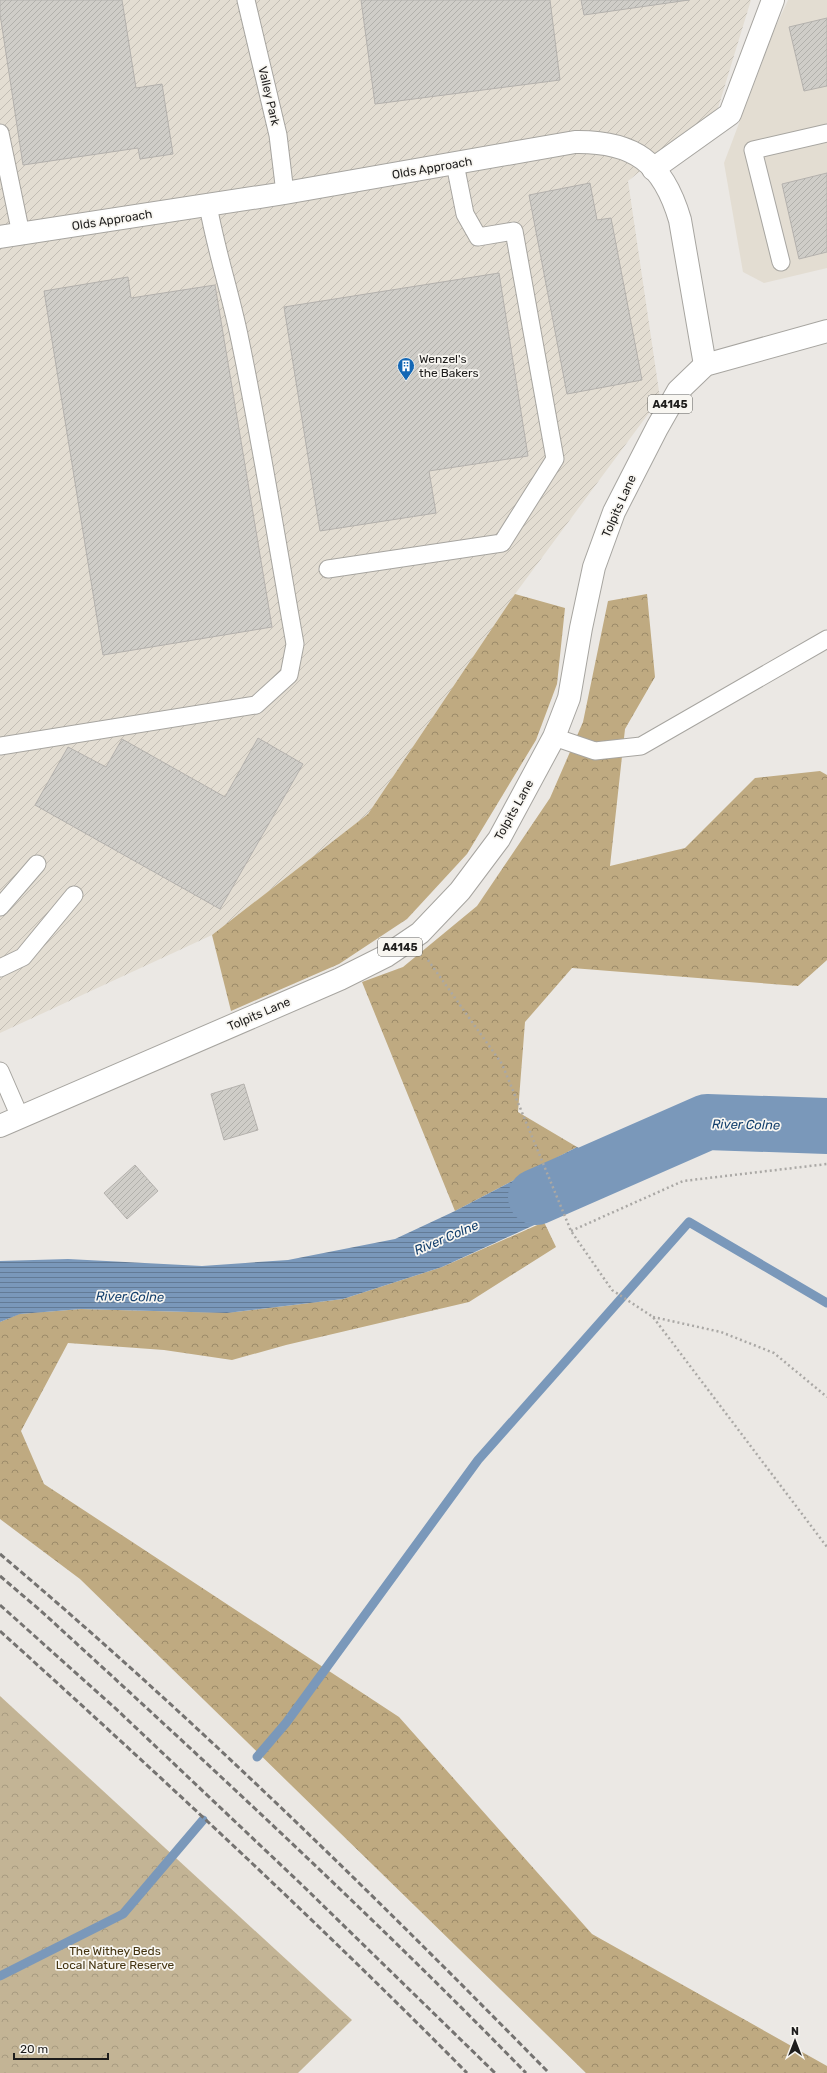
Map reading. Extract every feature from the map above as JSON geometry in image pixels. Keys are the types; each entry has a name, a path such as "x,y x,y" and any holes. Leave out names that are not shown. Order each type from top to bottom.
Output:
{"main road":[{"path":"653,168 730,114 773,0"},
{"name":"Olds Approach","path":"10,235 208,205 455,164 574,142 599,142 634,152 653,168 665,182 673,198 680,220 705,364"},
{"name":"Tolpits Lane","path":"0,1126 340,979 386,956 420,933 460,891 499,839 554,737 569,698 581,628 594,567 614,512 657,428 678,391 705,364 827,331"}],"lane":[{"name":"Valley Park","path":"246,0 278,135 285,192"},
{"path":"0,133 10,235"},
{"path":"781,262 753,150 827,133"},
{"path":"328,569 502,543 555,459 514,231 478,237 464,214 455,164"},
{"path":"0,746 256,705 289,675 295,644 240,340 226,277 214,238 208,205"},
{"path":"554,737 595,751 641,746 827,639"},
{"path":"0,907 37,864"},
{"path":"0,968 23,957 74,895"},
{"path":"0,1071 20,1117"}],"path":[{"path":"420,933 428,962 502,1064 571,1231 612,1290 653,1317 827,1547"},
{"path":"571,1231 683,1181 827,1164"},
{"path":"653,1317 721,1332 774,1353 827,1397"}],"shaded area":[{"path":"0,0 751,0 718,108 628,181 660,398 515,594 368,814 212,935 0,1033"},
{"path":"788,0 827,0 827,268 764,283 743,272 724,163 775,28"}],"green space":[{"path":"515,594 565,608 557,684 536,740 467,854 407,919 339,964 231,1011 212,935 368,814"},
{"path":"647,594 655,677 625,729 610,866 685,848 755,778 820,771 827,775 827,960 798,986 572,968 525,1022 518,1112 577,1147 455,1211 362,982 403,967 477,906 550,798 583,722 608,601"},
{"path":"544,1222 556,1247 469,1302 286,1345 232,1360 164,1350 68,1343 21,1431 44,1484 399,1717 592,1934 827,2066 827,2073 586,2073 80,1579 0,1519 0,1322 19,1314 81,1309 227,1313 343,1299 442,1267"},
{"name":"The Withey Beds Local Nature Reserve","path":"0,1696 352,2020 298,2073 0,2073"}],"water":[{"path":"577,1147 633,1180 442,1267 343,1299 227,1313 81,1309 20,1314 0,1322 0,1261 68,1259 202,1266 288,1260 395,1239 455,1211"}],"building":[{"path":"0,0 122,0 136,88 162,84 173,154 140,159 138,148 23,165 0,14"},
{"path":"361,0 550,0 560,80 375,104"},
{"path":"581,0 689,0 584,15"},
{"path":"827,18 827,86 804,91 789,27"},
{"path":"827,173 827,252 799,259 782,184"},
{"path":"590,183 597,220 611,218 642,380 567,394 529,195"},
{"name":"Wenzel's the Bakers","path":"499,273 528,456 429,471 436,513 320,531 284,307"},
{"path":"128,277 131,298 215,285 272,627 103,655 44,291"},
{"path":"258,738 303,764 220,909 35,805 68,747 106,767 122,739 225,797"},
{"path":"244,1084 258,1130 224,1140 211,1094"},
{"path":"135,1165 158,1191 127,1219 104,1193"}],"waterway":[{"name":"River Colne","path":"536,1197 707,1122 827,1126"},
{"path":"257,1757 286,1723 478,1460 689,1222 827,1303"},
{"path":"0,1976 123,1914 203,1820"}],"railway":[{"path":"0,1554 71,1615 212,1742 349,1873 549,2073"},
{"path":"0,1576 41,1611 287,1839 408,1955 526,2073"},
{"path":"0,1605 114,1707 300,1883 495,2073"},
{"path":"0,1631 119,1739 295,1904 467,2073"}],"place":[{"name":"Wenzel's the Bakers","path":"406,381"}]}
